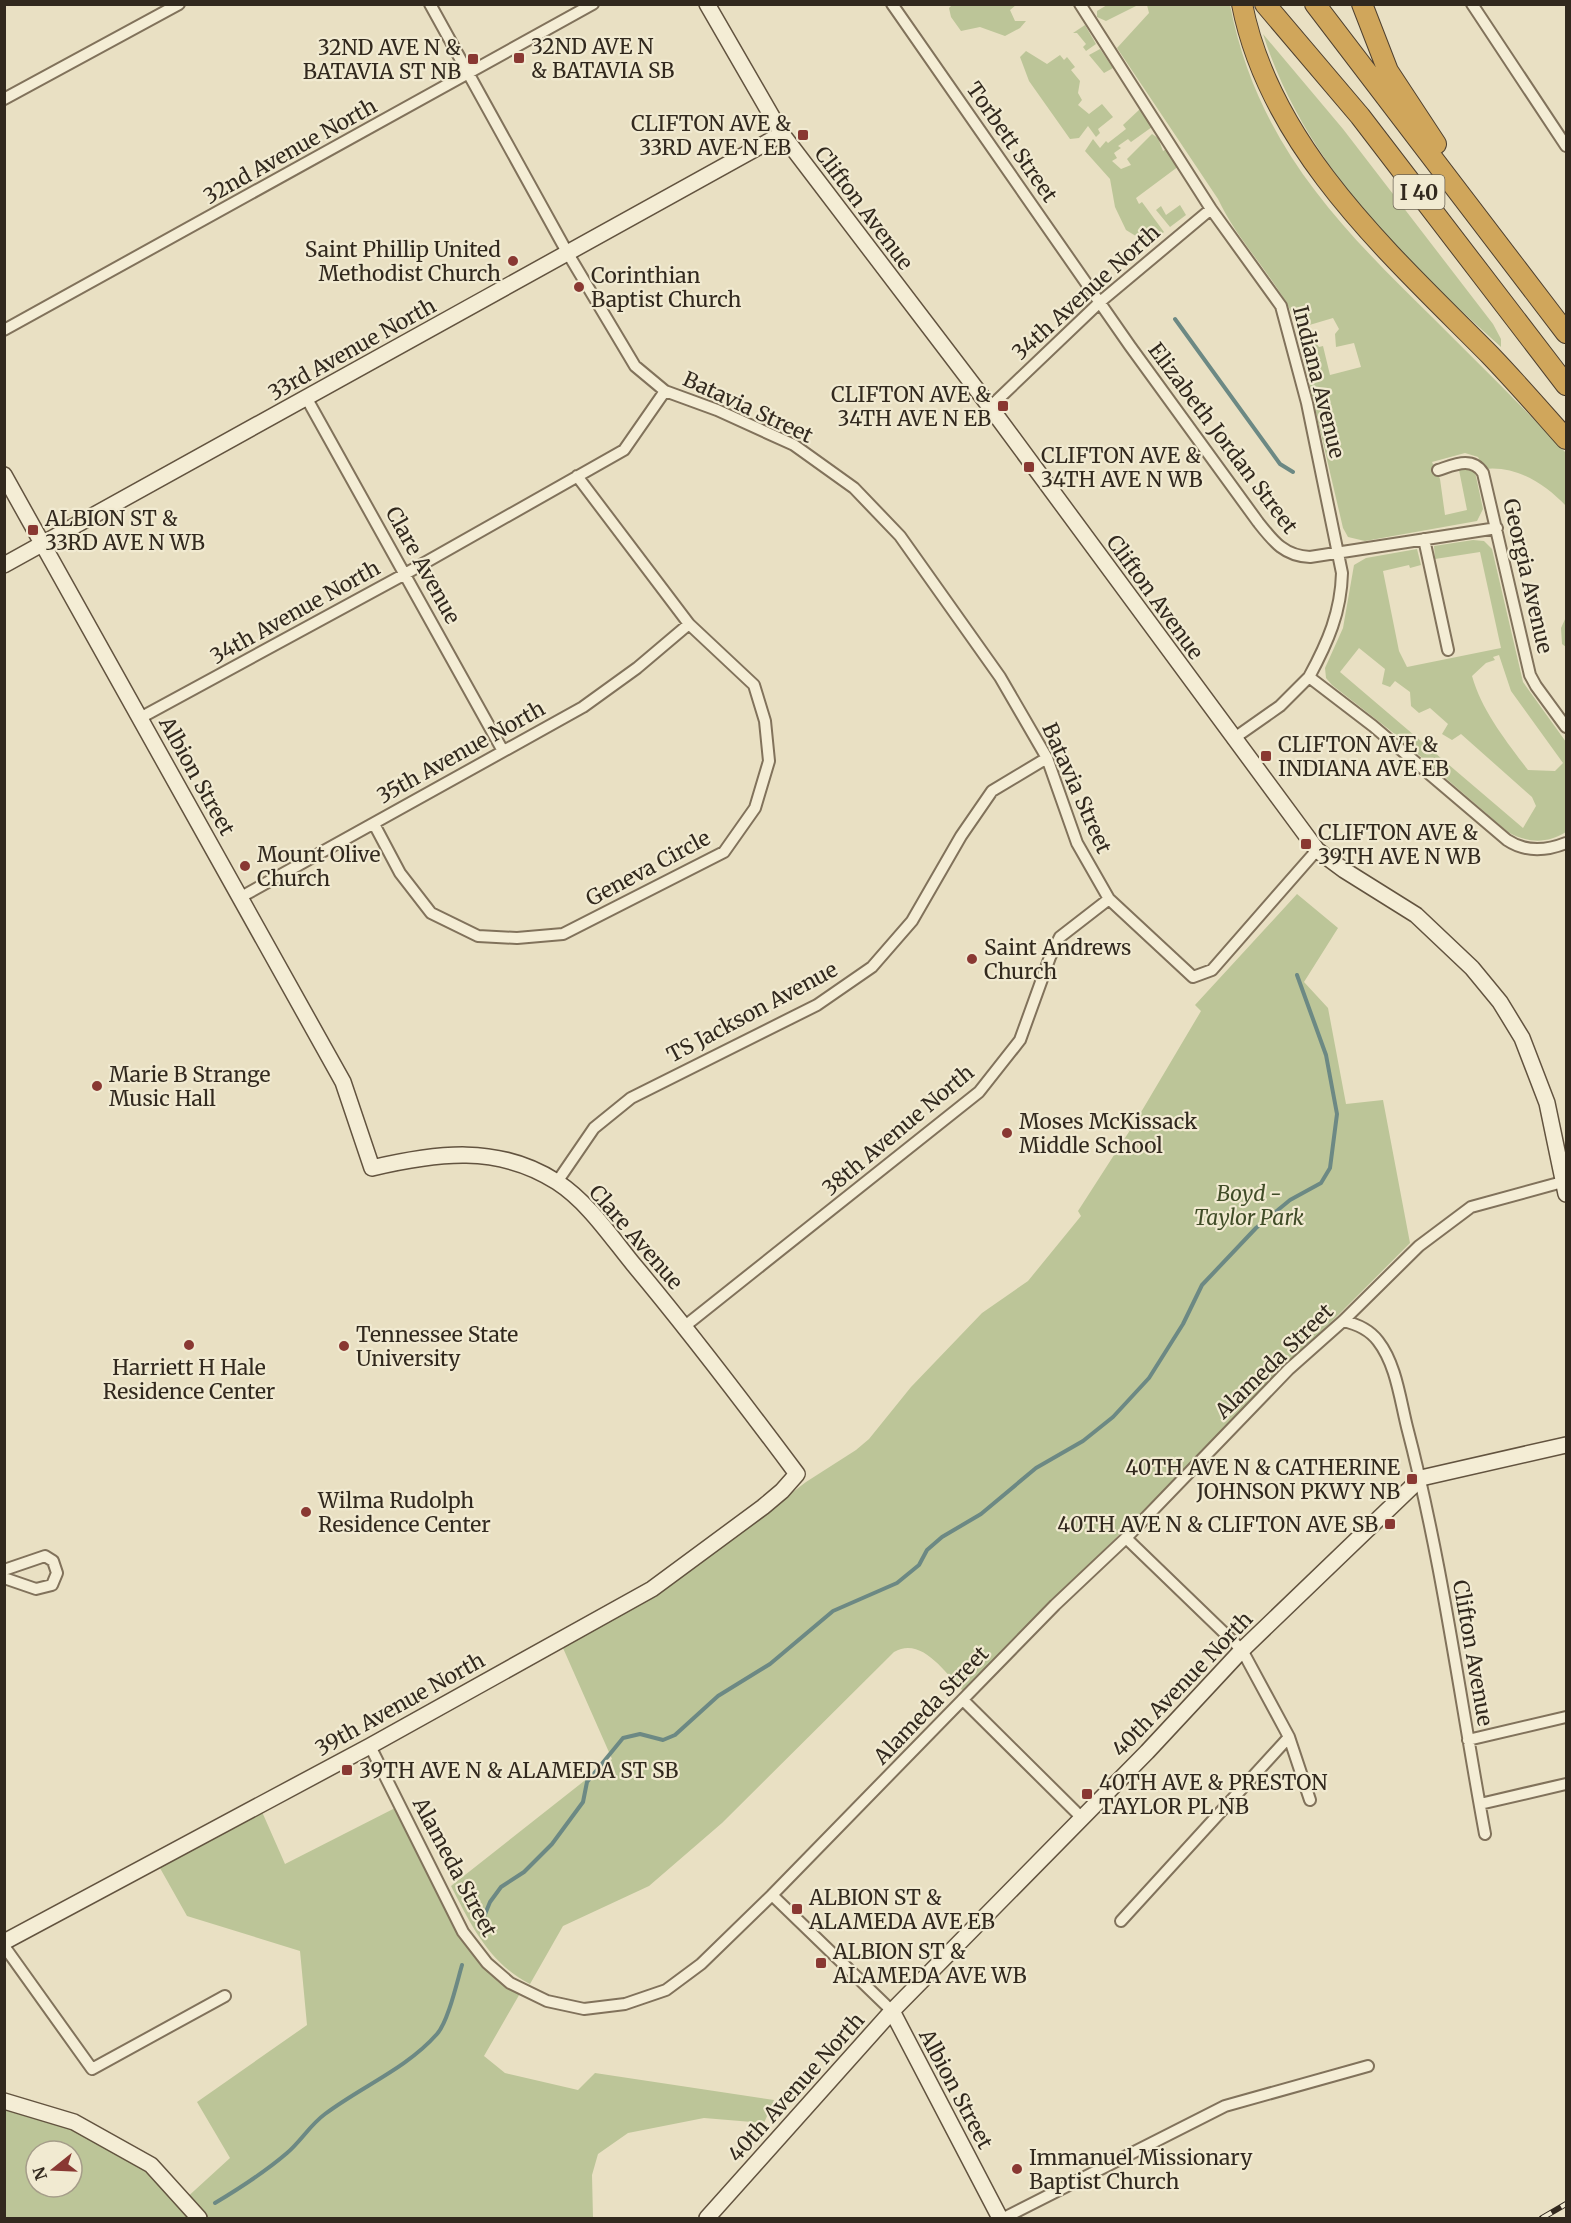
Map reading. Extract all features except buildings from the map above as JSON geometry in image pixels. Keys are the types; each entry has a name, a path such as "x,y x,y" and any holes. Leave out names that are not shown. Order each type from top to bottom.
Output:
{"highway":[{"path":"1242,4 1248,36 1284,119 1372,238 1492,357 1566,439"},
{"name":"I 40","path":"1265,4 1360,116 1566,385"},
{"name":"I 40","path":"1315,4 1566,333"},
{"path":"1362,4 1388,71 1522,274"}],"street":[{"path":"4,99 179,4"},
{"name":"Batavia Street","path":"430,4 567,252 634,366 665,391 717,410 794,445 854,488 907,545 1000,677 1047,758 1077,843 1109,899 1193,977 1212,970 1317,850"},
{"name":"32nd Avenue North","path":"4,330 470,75 593,4"},
{"name":"Torbett Street","path":"892,4 1100,302"},
{"name":"Indiana Avenue","path":"1080,4 1210,209 1281,306 1307,403 1339,553 1342,573 1337,616 1331,636 1309,677 1280,706 1233,739"},
{"path":"1472,4 1566,146"},
{"name":"Clifton Avenue","path":"709,6 782,134 990,406 1233,739 1317,850 1353,876 1416,915 1465,960 1500,1002 1522,1038 1547,1103 1566,1186"},
{"name":"33rd Avenue North","path":"4,565 782,134"},
{"name":"34th Avenue North","path":"990,406 1100,302 1210,209"},
{"name":"Elizabeth Jordan Street","path":"1100,302 1273,542 1286,552 1300,556 1339,553 1497,528"},
{"name":"34th Avenue North","path":"140,718 405,574 624,450 665,391"},
{"name":"Clare Avenue","path":"307,399 503,751"},
{"name":"Georgia Avenue","path":"1438,470 1469,462 1480,468 1497,528 1530,675 1566,727"},
{"name":"Albion Street","path":"4,475 343,1082 372,1168"},
{"name":"Geneva Circle","path":"374,824 400,873 431,912 478,936 517,938 563,934 724,852 755,808 769,761 765,721 754,685 689,624 577,476"},
{"path":"1424,539 1448,650"},
{"name":"35th Avenue North","path":"241,897 583,707 638,668 689,624"},
{"path":"1309,677 1373,726 1507,840 1518,846 1537,850 1566,843"},
{"name":"TS Jackson Avenue","path":"557,1182 594,1128 631,1098 817,1005 872,968 912,921 961,836 992,791 1047,758"},
{"name":"38th Avenue North","path":"685,1326 979,1092 1020,1040 1050,957 1060,937 1109,899"},
{"name":"Clare Avenue","path":"372,1168 424,1156 475,1154 514,1164 557,1182 597,1220 685,1326 797,1474"},
{"name":"Alameda Street","path":"370,1746 463,1932 487,1963 510,1983 547,2001 575,2008 600,2009 646,1999 666,1990 701,1964 772,1895 1055,1605 1126,1538 1289,1369 1343,1321 1419,1246 1471,1207 1566,1186"},
{"name":"Clifton Avenue","path":"1343,1321 1365,1328 1379,1342 1392,1370 1420,1478 1485,1834"},
{"path":"1420,1478 1566,1445"},
{"name":"39th Avenue North","path":"4,1944 370,1746 652,1589 769,1502 797,1474"},
{"name":"40th Avenue North","path":"707,2218 892,2011 1147,1752 1242,1650 1420,1478"},
{"path":"1126,1538 1242,1650 1289,1737 1310,1800"},
{"path":"4,1570 45,1556 53,1561 57,1573 52,1585 40,1590 4,1578"},
{"path":"963,1700 1081,1817"},
{"path":"1468,1740 1566,1718"},
{"path":"1121,1921 1289,1737"},
{"path":"1480,1804 1566,1784"},
{"path":"772,1895 892,2011"},
{"path":"4,1944 92,2069 225,1996"},
{"name":"Albion Street","path":"892,2011 1002,2218"},
{"path":"1002,2218 1225,2106 1368,2066"},
{"path":"4,2101 74,2122 151,2165 199,2218"}],"green space":[{"path":"953,4 1016,5 1010,10 1015,21 1026,21 1020,28 1005,36 980,27 961,31 951,17 949,8"},
{"path":"1107,5 1138,5 1106,21 1097,17 1097,11"},
{"path":"1147,5 1230,5 1242,54 1259,98 1280,139 1305,177 1364,248 1566,453 1566,506 1549,490 1529,478 1507,470 1484,469 1478,457 1465,453 1432,462 1440,479 1445,515 1467,510 1459,470 1469,467 1475,472 1483,509 1477,521 1365,541 1348,537 1343,528 1300,344 1313,339 1319,347 1323,346 1330,375 1361,367 1354,343 1336,347 1335,334 1339,329 1333,318 1296,329 1297,324 1279,291 1236,231 1218,199 1117,48 1149,13"},
{"path":"1085,25 1096,44 1086,51 1083,47 1086,44 1077,33 1073,33"},
{"path":"1263,34 1343,129 1493,324 1501,339 1501,347 1464,314 1393,243 1330,167 1281,81"},
{"path":"1100,49 1113,68 1104,73 1089,55"},
{"path":"1026,51 1047,64 1060,55 1064,60 1067,57 1075,67 1071,70 1080,81 1078,93 1082,100 1078,105 1089,114 1102,104 1113,117 1098,129 1100,133 1096,137 1088,126 1079,138 1070,139 1029,81 1020,57"},
{"path":"1140,109 1152,127 1131,142 1128,139 1118,146 1121,148 1114,153 1117,158 1112,161 1121,169 1131,165 1127,159 1152,134 1158,138 1163,151 1172,146 1183,163 1136,198 1139,204 1142,202 1164,232 1153,241 1151,236 1144,241 1126,230 1115,207 1110,179 1085,151 1093,139 1100,148 1106,141 1108,143 1126,129 1123,125"},
{"path":"1180,205 1186,215 1170,227 1156,210 1161,206 1166,215"},
{"path":"1473,540 1484,541 1492,549 1523,682 1566,742 1566,832 1552,839 1530,840 1508,832 1326,678 1325,668 1343,628 1354,565 1366,558 1417,549 1421,565 1410,568 1409,565 1383,571 1399,651 1407,667 1501,648 1480,552 1435,559 1434,546","holes":["1359,648 1385,669 1382,684 1390,687 1395,681 1410,692 1411,706 1419,713 1430,708 1448,724 1442,734 1452,740 1461,734 1532,797 1536,806 1523,828 1340,672","1499,655 1511,691 1563,763 1555,771 1528,770 1495,725 1476,689 1472,676 1486,663 1495,660 1493,657"]},
{"path":"1566,617 1566,647 1562,644 1561,628"},
{"name":"Boyd - Taylor Park","path":"1297,894 1338,928 1304,982 1328,1008 1346,1104 1383,1100 1410,1243 963,1691 941,1667 923,1653 904,1648 894,1652 722,1823 649,1886 563,1926 530,1984 516,1975 492,1954 483,1942 451,1886 612,1759 563,1648 675,1582 806,1482 856,1450 869,1439 911,1387 982,1313 1028,1281 1081,1216 1078,1211 1134,1124 1201,1011 1195,1005"},
{"path":"259,1805 285,1864 399,1806 463,1932 522,1990 484,2056 505,2073 578,2090 595,2073 774,2100 764,2123 704,2118 628,2133 598,2154 592,2175 593,2218 5,2218 4,2101 74,2122 151,2165 183,2201 230,2158 197,2102 307,2025 300,1951 187,1916 156,1861"}],"waterway":[{"path":"1175,319 1280,464 1293,472"},
{"path":"481,1924 490,1902 501,1887 524,1872 552,1844 583,1802 587,1782 623,1738 640,1734 663,1740 675,1735 718,1696 770,1664 833,1611 897,1583 919,1565 927,1550 942,1537 981,1514 1036,1468 1083,1441 1113,1417 1149,1378 1183,1324 1202,1285 1256,1228 1290,1200 1321,1183 1330,1168 1337,1114 1326,1055 1297,975"},
{"path":"215,2203 279,2160 325,2114 398,2067 425,2046 437,2034 445,2021 462,1965"}],"railway":[{"path":"1542,2218 1566,2204"}],"place":[{"name":"32ND AVE N & BATAVIA SB","path":"519,58"},
{"name":"32ND AVE N & BATAVIA ST NB","path":"473,59"},
{"name":"CLIFTON AVE & 33RD AVE N EB","path":"803,135"},
{"name":"Saint Phillip United Methodist Church","path":"513,261"},
{"name":"Corinthian Baptist Church","path":"579,287"},
{"name":"CLIFTON AVE & 34TH AVE N EB","path":"1003,406"},
{"name":"CLIFTON AVE & 34TH AVE N WB","path":"1029,467"},
{"name":"ALBION ST & 33RD AVE N WB","path":"33,530"},
{"name":"CLIFTON AVE & INDIANA AVE EB","path":"1266,756"},
{"name":"CLIFTON AVE & 39TH AVE N WB","path":"1306,844"},
{"name":"Mount Olive Church","path":"245,866"},
{"name":"Saint Andrews Church","path":"972,959"},
{"name":"Marie B Strange Music Hall","path":"97,1086"},
{"name":"Moses McKissack Middle School","path":"1007,1133"},
{"name":"Harriett H Hale Residence Center","path":"189,1345"},
{"name":"Tennessee State University","path":"344,1346"},
{"name":"40TH AVE N & CATHERINE JOHNSON PKWY NB","path":"1412,1479"},
{"name":"Wilma Rudolph Residence Center","path":"306,1512"},
{"name":"40TH AVE N & CLIFTON AVE SB","path":"1390,1524"},
{"name":"39TH AVE N & ALAMEDA ST SB","path":"347,1770"},
{"name":"40TH AVE & PRESTON TAYLOR PL NB","path":"1087,1794"},
{"name":"ALBION ST & ALAMEDA AVE EB","path":"797,1909"},
{"name":"ALBION ST & ALAMEDA AVE WB","path":"821,1963"},
{"name":"Immanuel Missionary Baptist Church","path":"1017,2169"}]}
